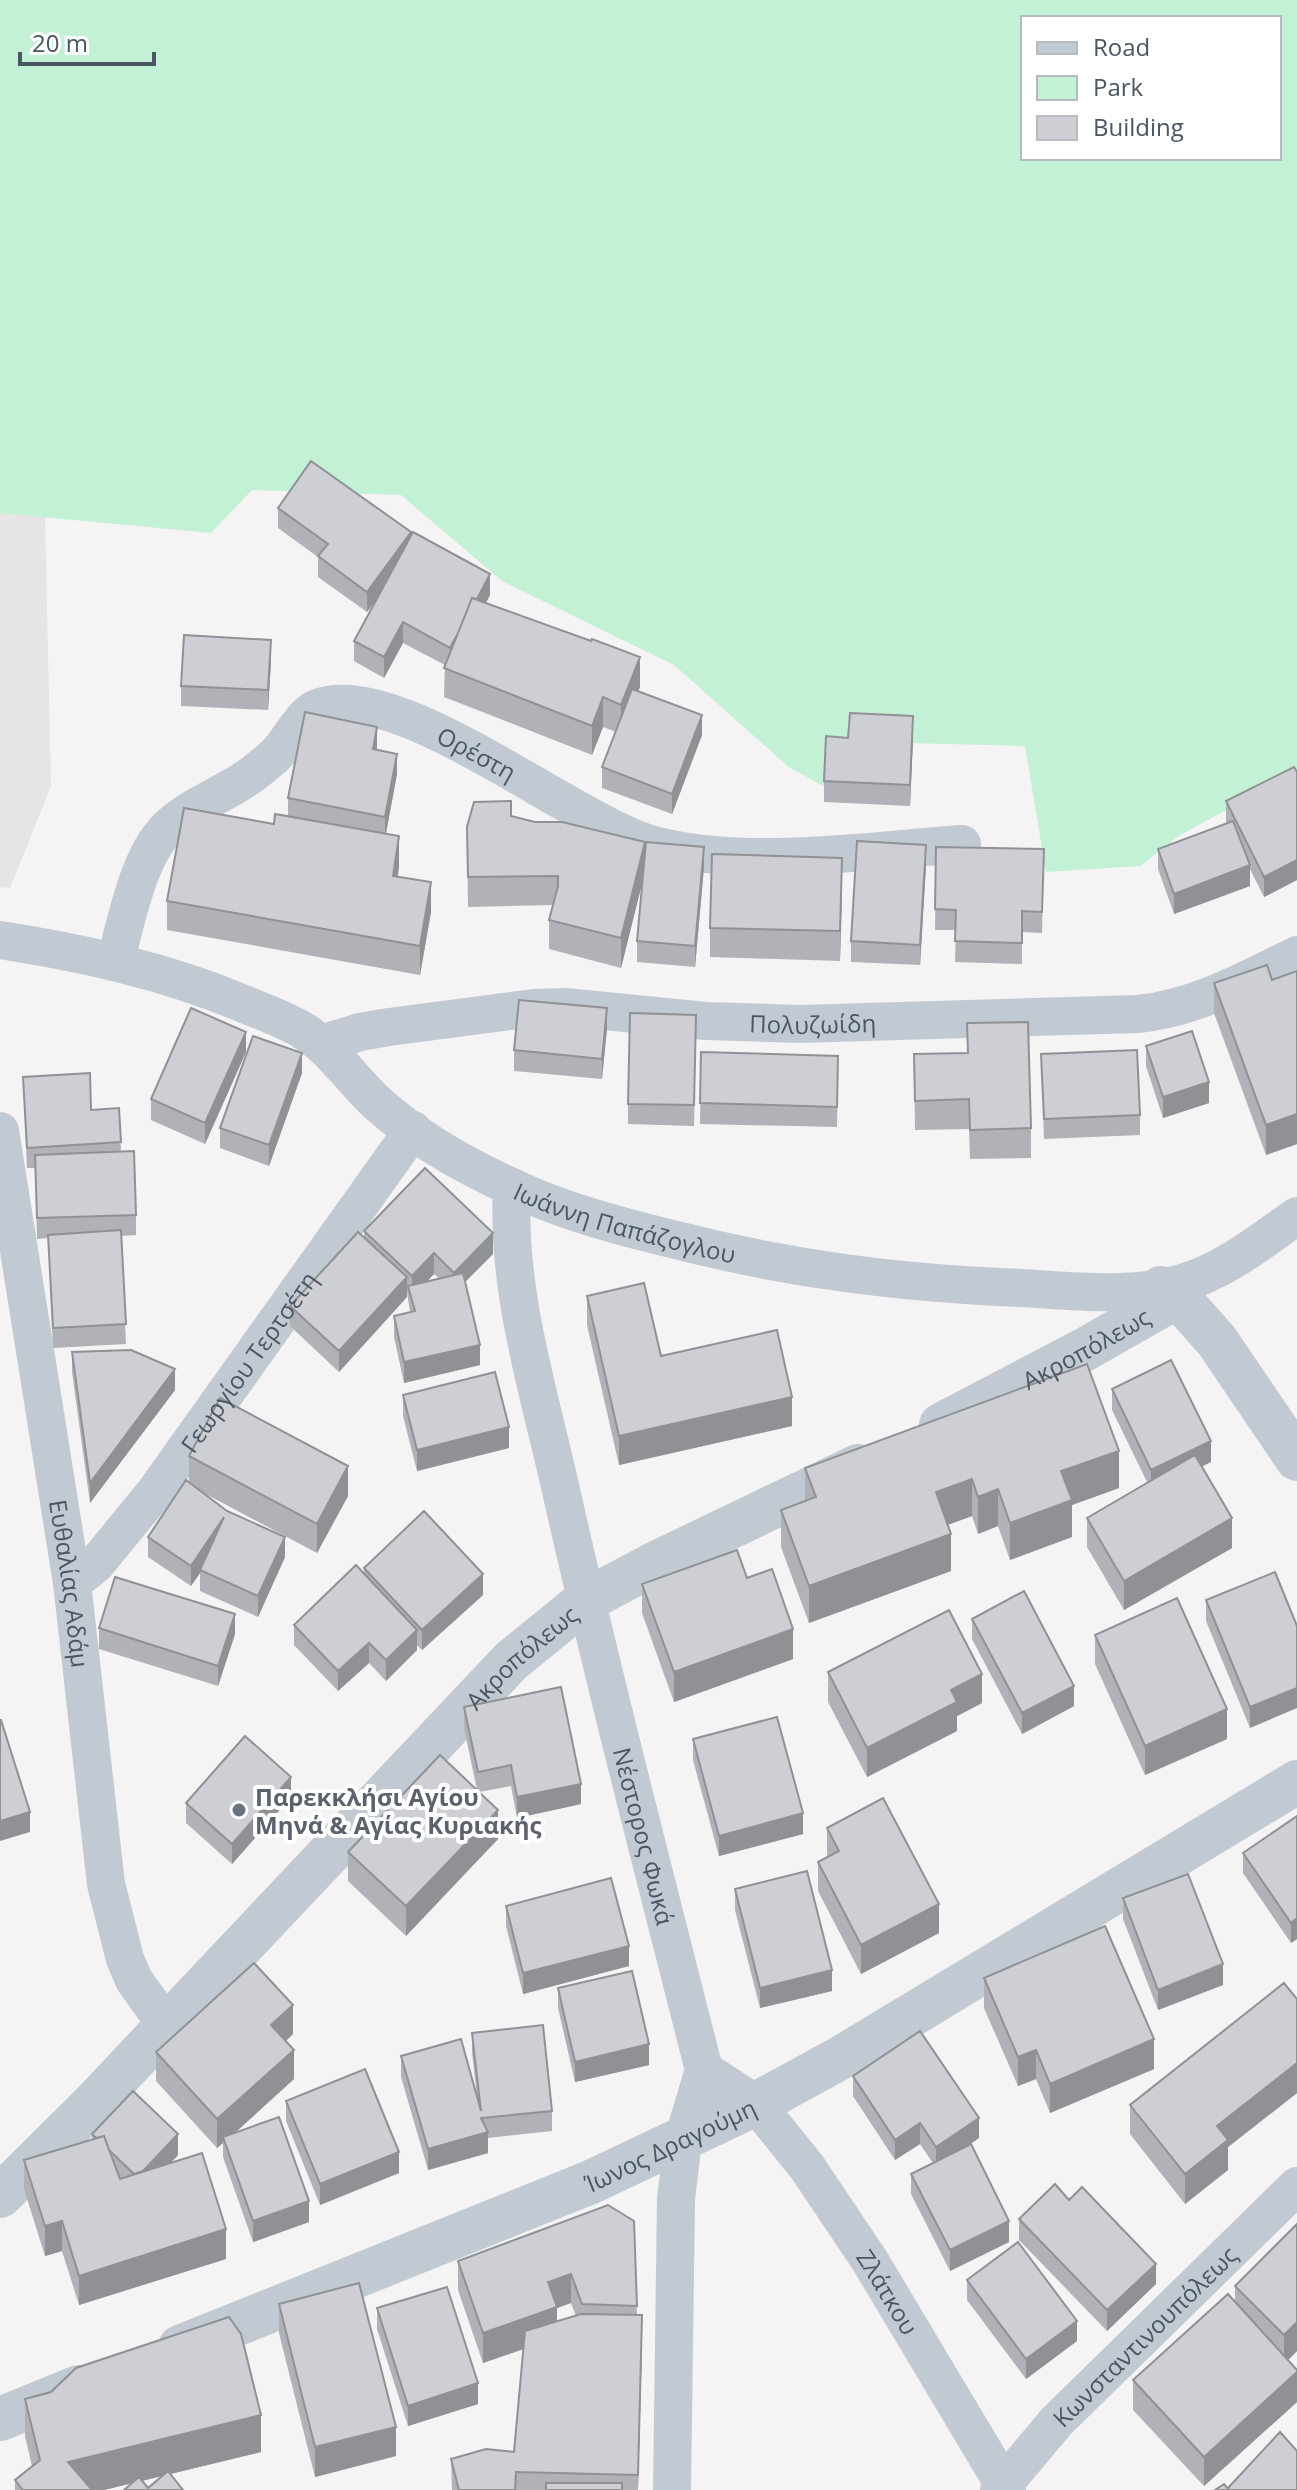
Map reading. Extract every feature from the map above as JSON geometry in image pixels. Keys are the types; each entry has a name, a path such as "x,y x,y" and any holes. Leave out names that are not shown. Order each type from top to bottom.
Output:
{"street":[{"name":"Ορέστη","path":"115,962 143,868 160,836 182,816 252,774 279,752 305,717 315,709 331,705 363,707 412,721 505,767 589,817 650,843 689,853 757,857 962,844"},
{"name":"Ιωάννη Παπάζογλου","path":"0,940 115,962 234,999 302,1030 321,1044 379,1104 413,1130 512,1187 566,1210 731,1254 837,1274 934,1284 1168,1293 1209,1274 1297,1216"},
{"name":"Πολυζωίδη","path":"321,1044 389,1027 534,1008 579,1008 706,1021 800,1024 1138,1014 1172,1009 1202,999 1297,955"},
{"name":"Γεωργίου Τερτσέτη","path":"72,1583 107,1552 155,1492 413,1130"},
{"name":"Ευθαλίας Αδάμ","path":"0,1131 72,1583 101,1852 112,1913 121,1950 134,1980 166,2025"},
{"name":"Νέστορος Φωκά","path":"512,1187 511,1237 520,1306 586,1600 704,2070"},
{"name":"Ακροπόλεως","path":"0,2196 91,2106 511,1661 586,1600 1001,1395 1168,1293"},
{"path":"1168,1293 1186,1306 1217,1341 1297,1459"},
{"name":"Ίωνος Δραγούμη","path":"0,2419 591,2182 683,2140 842,2057 1297,1782"},
{"path":"672,2490 676,2199 683,2140 704,2070"},
{"name":"Ζλάτκου","path":"704,2070 756,2104 845,2220 1003,2488"},
{"name":"Κωνσταντινουπόλεως","path":"1003,2488 1056,2422 1297,2186"}],"shaded area":[{"path":"0,513 45,517 51,786 10,888 0,887"}],"green space":[{"path":"0,0 1297,0 1297,772 1180,835 1140,866 1046,872 1025,746 867,742 850,800 790,768 674,665 502,581 401,495 252,490 211,533 0,513"}],"building":[{"path":"311,461 411,532 367,592 318,556 328,544 278,508"},
{"path":"413,532 490,574 477,599 472,598 450,648 403,622 384,657 354,641"},
{"path":"472,598 640,657 621,705 603,697 592,726 444,668"},
{"path":"184,635 271,640 268,690 181,686"},
{"path":"632,689 702,715 672,794 602,767"},
{"path":"305,712 377,727 373,749 397,754 385,817 288,798"},
{"path":"850,713 913,716 910,785 824,781 826,736 848,738"},
{"path":"1294,767 1297,772 1297,860 1264,877 1226,801"},
{"path":"511,801 511,816 535,822 562,822 645,842 621,938 549,920 558,876 468,877 467,827 474,802"},
{"path":"184,808 274,824 275,814 399,836 393,876 431,882 420,946 167,901"},
{"path":"1233,821 1250,865 1174,894 1158,849"},
{"path":"857,841 926,845 920,945 851,941"},
{"path":"646,842 704,847 695,946 637,941"},
{"path":"936,847 1044,849 1042,912 1022,911 1022,943 955,941 956,910 935,909"},
{"path":"712,854 842,858 840,931 710,928"},
{"path":"1267,965 1272,980 1297,971 1297,1114 1266,1125 1214,983"},
{"path":"519,1000 607,1008 602,1059 514,1050"},
{"path":"191,1008 246,1032 205,1123 151,1099"},
{"path":"630,1013 696,1015 694,1105 628,1104"},
{"path":"1028,1022 1031,1128 970,1130 969,1099 915,1101 914,1054 968,1053 967,1023"},
{"path":"1192,1031 1209,1082 1163,1097 1146,1046"},
{"path":"253,1036 302,1053 269,1145 220,1128"},
{"path":"1137,1050 1140,1115 1044,1119 1041,1054"},
{"path":"701,1052 838,1056 837,1107 700,1103"},
{"path":"90,1073 91,1110 119,1108 121,1142 27,1148 23,1077"},
{"path":"134,1151 136,1215 37,1218 35,1155"},
{"path":"425,1168 493,1233 454,1273 434,1253 412,1276 364,1231"},
{"path":"121,1230 126,1324 53,1328 48,1235"},
{"path":"358,1232 407,1277 339,1351 290,1306"},
{"path":"463,1273 480,1345 404,1362 394,1316 415,1311 408,1286"},
{"path":"644,1283 661,1356 777,1330 792,1397 619,1436 587,1296"},
{"path":"131,1350 175,1369 90,1483 72,1352"},
{"path":"1171,1360 1211,1441 1151,1470 1112,1389"},
{"path":"1087,1364 1119,1451 1061,1471 1072,1500 1010,1523 998,1489 978,1497 972,1479 936,1492 951,1534 809,1586 781,1510 816,1497 805,1468"},
{"path":"495,1372 509,1427 417,1450 403,1395"},
{"path":"220,1398 348,1466 317,1524 189,1456"},
{"path":"1195,1455 1232,1518 1124,1581 1087,1518"},
{"path":"186,1480 227,1511 285,1537 258,1596 200,1570 224,1517 191,1566 148,1537"},
{"path":"424,1511 483,1574 422,1630 364,1568"},
{"path":"737,1550 747,1578 772,1569 793,1629 674,1672 642,1584"},
{"path":"356,1565 417,1630 386,1660 369,1643 338,1671 294,1625"},
{"path":"1275,1572 1297,1626 1297,1688 1250,1707 1206,1600"},
{"path":"115,1577 235,1614 218,1666 99,1628"},
{"path":"1024,1591 1074,1686 1022,1713 972,1619"},
{"path":"1177,1598 1227,1709 1145,1746 1095,1635"},
{"path":"949,1610 982,1674 951,1690 957,1702 867,1748 828,1672"},
{"path":"561,1687 581,1784 517,1797 511,1765 478,1772 464,1707"},
{"path":"777,1717 803,1813 719,1836 693,1739"},
{"path":"0,1720 30,1812 0,1821"},
{"name":"Παρεκκλήσι Αγίου Μηνά & Αγίας Κυριακής","path":"245,1736 291,1777 232,1844 186,1803"},
{"path":"440,1755 498,1810 406,1906 348,1852"},
{"path":"883,1798 939,1904 861,1945 818,1862 839,1851 827,1828"},
{"path":"1297,1816 1297,1918 1291,1923 1243,1853"},
{"path":"807,1871 832,1970 760,1988 735,1889"},
{"path":"1188,1874 1223,1964 1158,1990 1123,1898"},
{"path":"611,1878 629,1946 523,1973 506,1906"},
{"path":"1105,1926 1154,2039 1050,2084 1036,2050 1018,2057 984,1978"},
{"path":"254,1963 293,2005 271,2025 294,2050 217,2119 156,2052"},
{"path":"632,1971 649,2044 575,2062 558,1988"},
{"path":"1284,1983 1297,1999 1297,2063 1217,2126 1228,2140 1185,2174 1130,2105"},
{"path":"543,2025 552,2111 481,2118 488,2132 428,2149 401,2056 461,2039 481,2111 472,2033"},
{"path":"920,2031 979,2118 936,2147 920,2123 895,2140 853,2076"},
{"path":"365,2069 399,2152 320,2184 286,2101"},
{"path":"133,2091 178,2134 143,2171 134,2174 109,2150 104,2136 96,2138 92,2134"},
{"path":"279,2117 309,2201 253,2221 223,2137"},
{"path":"104,2136 120,2179 202,2153 226,2229 79,2276 62,2221 45,2226 24,2160"},
{"path":"971,2144 1009,2221 950,2250 911,2174"},
{"path":"1055,2184 1069,2200 1082,2187 1156,2264 1107,2310 1019,2219"},
{"path":"608,2205 634,2221 637,2306 582,2304 571,2274 548,2282 557,2307 483,2333 458,2261"},
{"path":"1297,2224 1297,2322 1284,2335 1235,2286"},
{"path":"1018,2242 1077,2321 1026,2359 967,2280"},
{"path":"359,2283 396,2427 315,2447 279,2304"},
{"path":"447,2287 478,2383 408,2406 377,2308"},
{"path":"1228,2294 1297,2372 1204,2457 1133,2380"},
{"path":"581,2314 642,2315 638,2475 516,2472 515,2490 459,2490 451,2459 486,2449 514,2452 525,2331"},
{"path":"229,2317 241,2334 261,2415 68,2462 92,2490 23,2490 15,2480 40,2460 25,2399 51,2392 76,2368"},
{"path":"1280,2432 1297,2451 1297,2490 1229,2490 1228,2488"},
{"path":"168,2471 183,2490 124,2490 139,2477 148,2488"},
{"path":"546,2483 622,2483 622,2490 546,2490"},
{"path":"1224,2484 1229,2490 1215,2490"}],"place":[{"name":"Παρεκκλήσι Αγίου Μηνά & Αγίας Κυριακής","path":"239,1810"}]}
